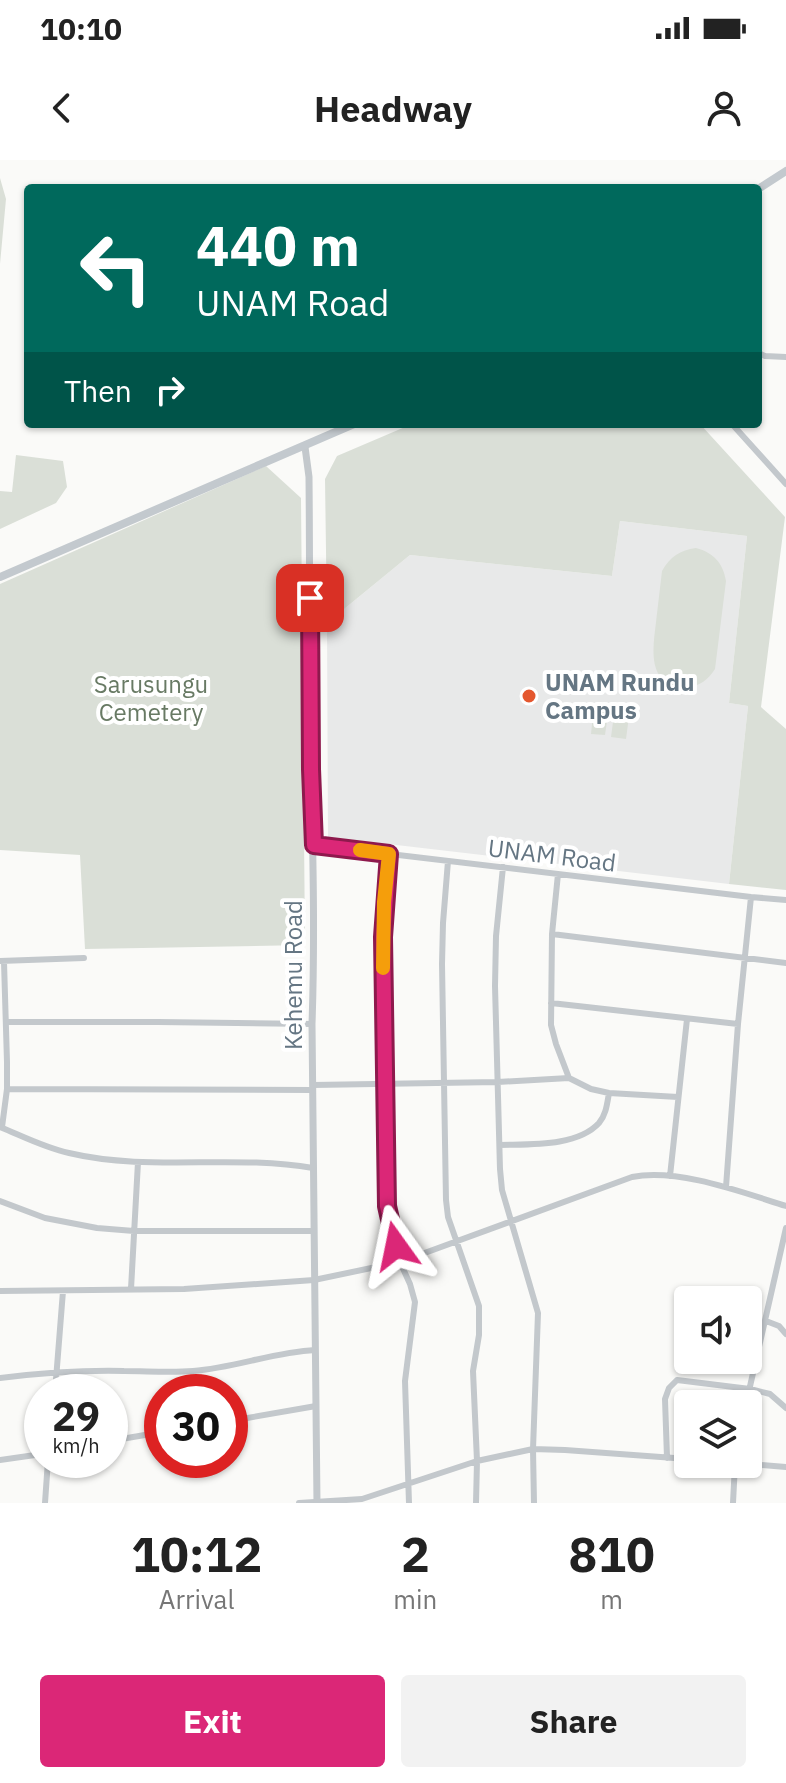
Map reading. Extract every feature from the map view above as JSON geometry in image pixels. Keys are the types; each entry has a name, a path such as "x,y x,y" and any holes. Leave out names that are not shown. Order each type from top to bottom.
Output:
{"main road":[{"path":"762,186 786,171"},
{"path":"0,577 345,428"}],"street":[{"path":"762,355 786,357"},
{"path":"736,428 786,484"},
{"name":"Kehemu Road","path":"305,447 309,477 314,845 312,1024 317,1502"},
{"name":"UNAM Road","path":"314,845 786,900"},
{"path":"389,854 383,937 387,1206 400,1262 415,1302 405,1381 409,1503"},
{"path":"448,861 442,964 446,1200 448,1217 479,1306 479,1335 473,1371 476,1503"},
{"path":"503,867 496,948 502,1190 538,1313 534,1503"},
{"path":"558,874 552,934 551,1025 569,1078"},
{"path":"726,1187 751,897"},
{"path":"552,934 786,963"},
{"path":"84,958 2,962 7,1089 1,1127 65,1153 138,1162 253,1162 313,1168"},
{"path":"551,1003 738,1024"},
{"path":"670,1176 687,1019"},
{"path":"6,1022 312,1024"},
{"path":"7,1089 313,1088 569,1078 591,1089 609,1093 678,1097"},
{"path":"500,1145 553,1144 580,1135 598,1124 606,1111 609,1093"},
{"path":"131,1289 138,1162"},
{"path":"0,1291 215,1287 314,1280 400,1262 632,1177 648,1174 726,1187 786,1206"},
{"path":"0,1201 63,1222 97,1228 134,1231 314,1231"},
{"path":"750,1389 783,1259 786,1228"},
{"path":"57,1372 63,1291"},
{"path":"766,1321 779,1326 786,1334"},
{"path":"0,1378 57,1372 213,1370 315,1350"},
{"path":"667,1458 665,1399 669,1388 677,1380 770,1394 786,1408"},
{"path":"248,1418 316,1406"},
{"path":"299,1503 362,1499 477,1461 533,1449 674,1458"},
{"path":"0,1460 24,1457"},
{"path":"762,1465 786,1467"},
{"path":"45,1503 47,1478"},
{"path":"733,1503 734,1478"}],"shaded area":[{"name":"UNAM Rundu Campus","path":"620,521 747,536 729,703 748,706 729,884 328,837 327,623 410,555 612,576"}],"green space":[{"path":"0,178 6,199 0,264"},
{"path":"403,428 704,428 785,517 761,707 786,729 786,890 729,884 748,706 729,703 747,536 620,521 612,576 410,555 327,623 325,479 337,456"},
{"path":"16,455 63,461 67,487 56,503 0,529 0,491 12,492"},
{"name":"Sarusungu Cemetery","path":"266,466 301,498 305,945 85,949 80,855 0,850 0,584"},
{"path":"696,548 717,560 726,581 715,669 702,682 684,687 663,680 655,664 654,643 662,571 676,555"},
{"path":"594,705 609,707 605,735 591,734"},
{"path":"615,707 630,709 626,739 611,737"}],"slow traffic":[{"path":"360,850 389,854 384,902 383,968"}],"place":[{"name":"UNAM Rundu Campus","path":"529,696"}],"route":[{"path":"310,598 314,845 389,854 383,937 387,1206 396,1246"}]}
